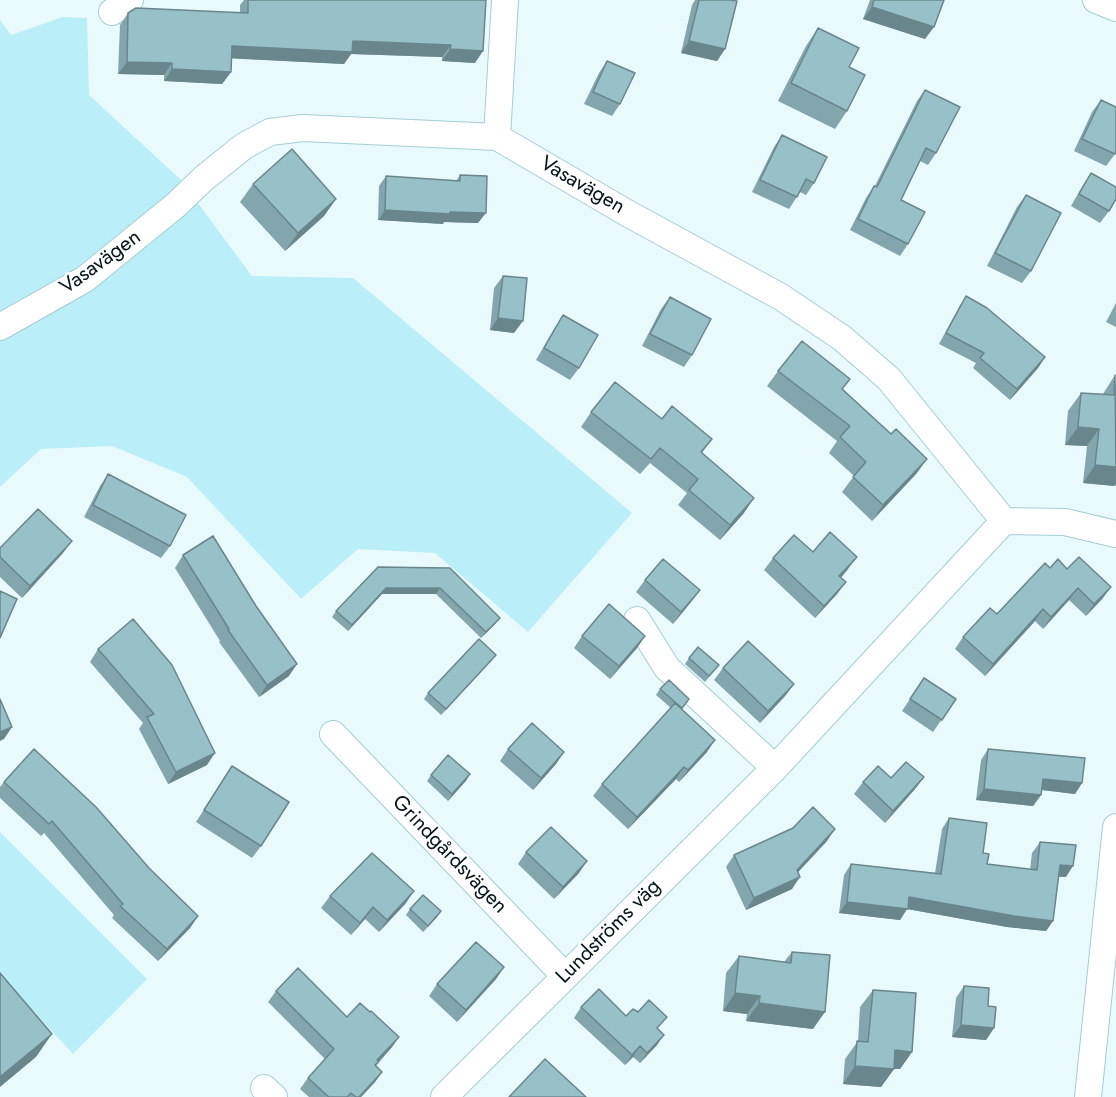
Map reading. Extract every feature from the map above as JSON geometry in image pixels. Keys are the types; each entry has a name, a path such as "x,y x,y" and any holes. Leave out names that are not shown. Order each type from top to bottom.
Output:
{"street":[{"path":"497,137 505,0"},
{"path":"1096,0 1116,8"},
{"name":"Vasavägen","path":"0,327 85,279 244,146 270,132 303,128 497,137 627,213 781,297 842,338 889,379 1004,521"},
{"path":"1004,521 1065,522 1116,534"},
{"name":"Lundströms väg","path":"444,1097 776,768 1004,521"},
{"path":"637,620 667,668 776,768"},
{"name":"Grindgårdsvägen","path":"333,734 565,976"},
{"path":"1088,1097 1116,827"}],"shaded area":[{"path":"63,17 87,18 89,95 180,179 252,276 353,278 632,513 528,632 435,553 358,549 301,599 187,477 112,446 41,449 0,487 0,20 11,35"},
{"path":"0,832 147,979 73,1054 0,975"}],"building":[{"path":"248,0 486,0 483,51 450,49 451,45 353,41 352,52 232,46 231,72 172,69 172,63 127,62 128,13 136,8 248,13"},
{"path":"699,0 737,1 725,49 689,41"},
{"path":"874,0 944,0 934,27 872,7"},
{"path":"818,28 859,48 849,67 865,75 847,111 791,83"},
{"path":"607,61 635,73 620,104 593,92"},
{"path":"925,90 960,107 936,153 926,148 901,200 925,212 908,244 858,219 874,186 877,187"},
{"path":"1101,100 1116,107 1115,154 1082,139"},
{"path":"782,135 827,157 814,183 806,179 797,197 760,180"},
{"path":"292,149 336,199 298,233 253,184"},
{"path":"1091,173 1116,187 1116,199 1109,211 1079,194"},
{"path":"460,175 487,176 486,213 450,212 450,214 385,210 386,176 460,181"},
{"path":"1026,195 1061,213 1031,271 995,253"},
{"path":"503,276 527,278 523,321 498,318"},
{"path":"966,296 987,308 1045,357 1017,389 980,358 984,353 946,333"},
{"path":"670,297 711,319 692,355 650,334"},
{"path":"563,315 598,335 579,368 544,348"},
{"path":"802,341 850,379 842,389 891,434 896,429 927,459 883,505 853,477 866,462 840,437 850,426 778,371"},
{"path":"1115,375 1116,467 1095,465 1099,429 1078,427 1081,393 1114,395"},
{"path":"615,382 662,419 672,406 712,439 701,452 754,498 730,525 689,490 698,479 660,448 651,459 591,412"},
{"path":"108,474 186,515 170,546 93,505"},
{"path":"38,509 72,541 30,586 0,557 0,548"},
{"path":"830,532 857,557 839,576 846,582 824,606 773,558 794,535 813,552"},
{"path":"213,536 256,606 297,664 267,685 228,630 183,555"},
{"path":"1079,557 1111,587 1094,604 1078,588 1051,617 1043,609 993,664 963,637 990,608 997,614 1045,563 1050,568 1058,559 1067,569"},
{"path":"663,559 700,590 681,612 645,580"},
{"path":"378,567 450,568 500,618 486,632 440,588 386,588 352,625 336,611"},
{"path":"0,591 17,599 0,638"},
{"path":"609,604 645,636 619,666 582,636"},
{"path":"133,619 172,665 215,753 176,772 147,717 154,714 98,649"},
{"path":"479,639 496,655 446,709 428,693"},
{"path":"748,641 794,684 768,711 723,668"},
{"path":"698,647 719,665 709,676 689,658"},
{"path":"924,678 956,699 942,720 910,699"},
{"path":"669,680 689,699 682,708 660,689"},
{"path":"0,699 12,727 0,732"},
{"path":"675,703 715,740 688,770 684,767 637,817 602,784"},
{"path":"532,723 564,752 541,778 508,749"},
{"path":"34,749 96,807 149,868 198,916 167,949 120,906 123,904 52,821 49,824 4,782"},
{"path":"988,749 1085,758 1082,783 1043,779 1041,795 984,789"},
{"path":"448,755 470,774 452,794 431,775"},
{"path":"906,762 924,777 893,811 863,782 878,766 891,778"},
{"path":"232,766 289,802 261,846 204,810"},
{"path":"813,807 835,829 797,870 800,877 754,898 734,855 793,828"},
{"path":"949,818 987,823 983,853 989,854 987,864 1037,870 1040,842 1076,845 1073,866 1060,865 1053,921 909,897 908,909 847,902 851,864 941,874"},
{"path":"551,827 587,861 563,887 526,852"},
{"path":"372,853 414,891 387,920 373,907 360,923 330,896"},
{"path":"423,895 441,911 428,926 410,909"},
{"path":"476,942 504,967 466,1010 437,984"},
{"path":"792,952 830,955 825,1012 759,1003 760,996 735,993 739,956 791,963"},
{"path":"298,968 347,1017 360,1003 399,1037 377,1060 379,1061 375,1065 382,1072 359,1097 351,1093 347,1097 329,1097 308,1078 334,1049 276,991"},
{"path":"0,973 52,1034 0,1077"},
{"path":"964,986 989,988 988,1006 996,1007 994,1028 961,1025"},
{"path":"599,989 626,1016 633,1009 638,1012 649,1000 667,1017 657,1028 664,1035 647,1053 640,1046 632,1055 581,1007"},
{"path":"873,990 916,993 912,1052 895,1050 894,1069 855,1066 857,1041 868,1042"},
{"path":"545,1059 586,1097 509,1097"}]}
